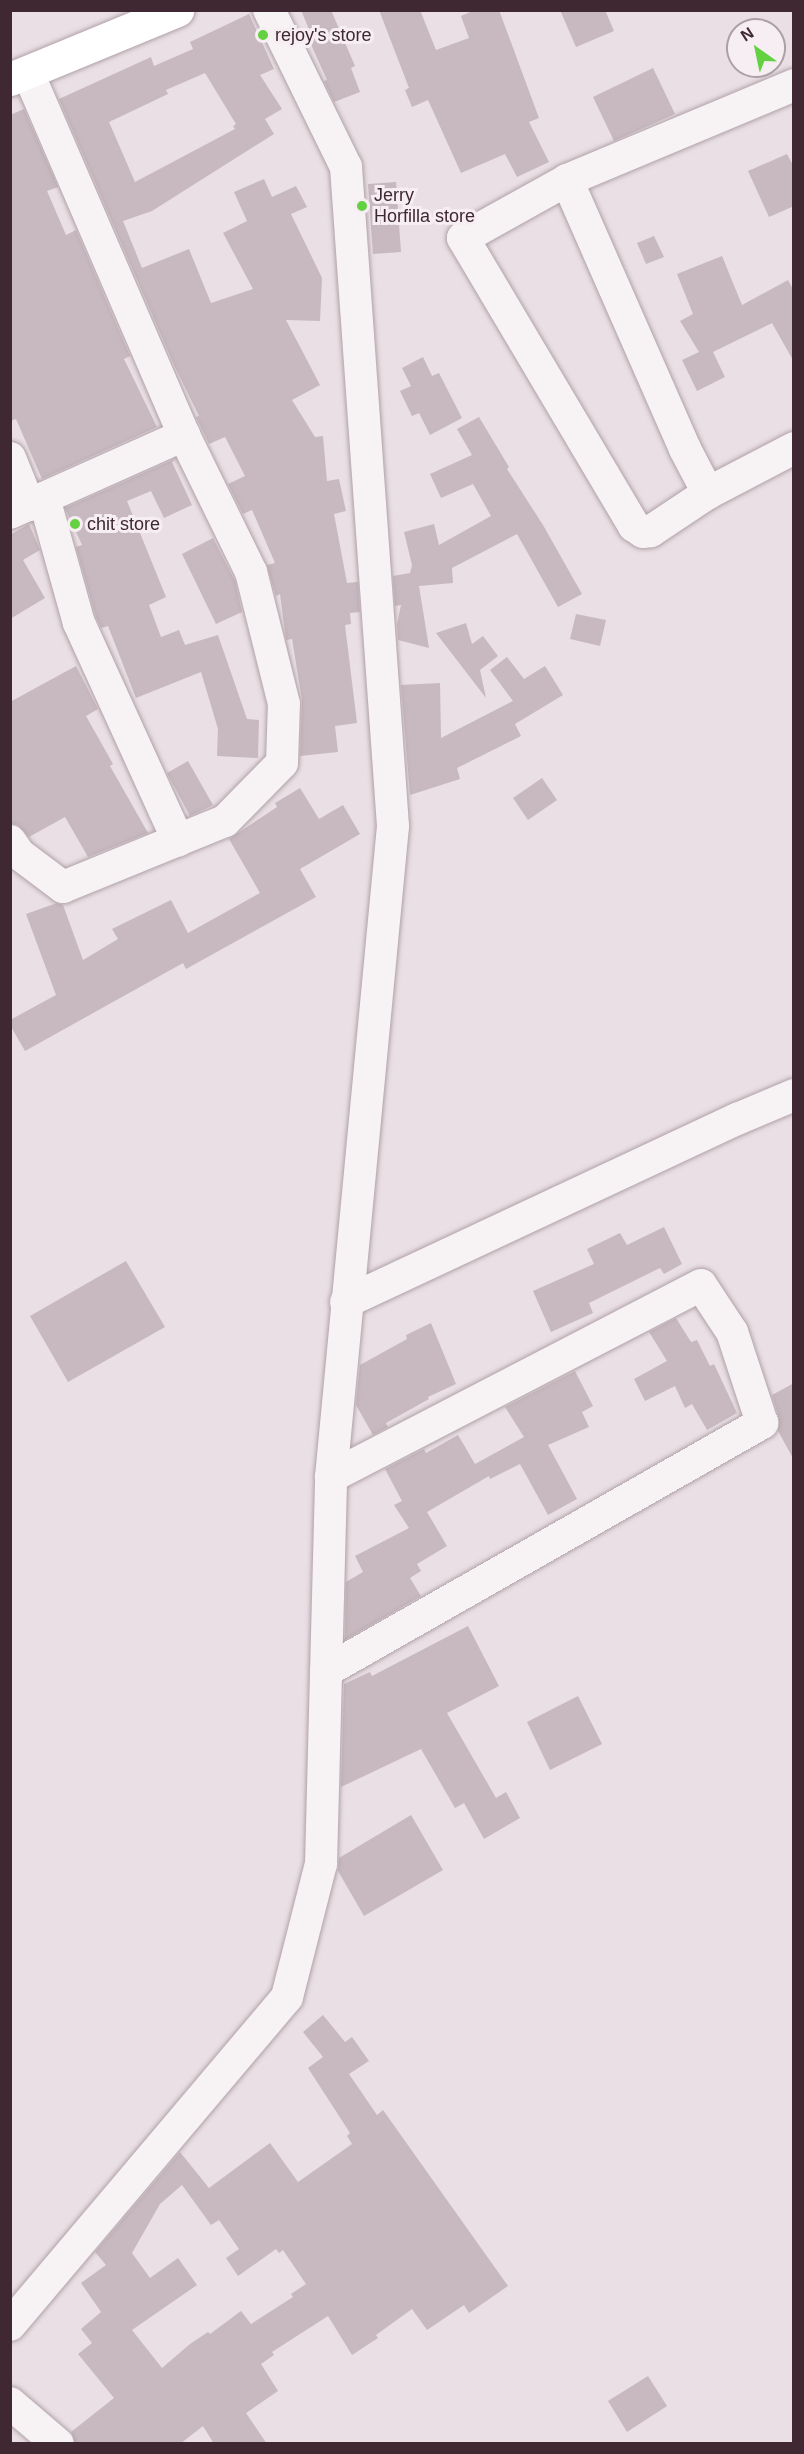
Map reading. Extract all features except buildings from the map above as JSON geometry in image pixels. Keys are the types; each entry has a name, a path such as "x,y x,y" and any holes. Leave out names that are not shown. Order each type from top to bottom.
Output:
{"main road":[{"path":"19,76 177,10"}],"street":[{"path":"10,2325 287,1997 321,1864 331,1478 393,826 346,167 269,10"},
{"path":"10,841 19,854 63,887 225,821 282,763 284,704 251,572 184,435 19,76"},
{"path":"794,85 567,180 463,238 634,526 643,531 651,531 708,493 794,448"},
{"path":"567,180 685,449 708,493"},
{"path":"28,506 184,435"},
{"path":"10,458 78,623 178,840"},
{"path":"346,1302 737,1119 794,1095"},
{"path":"326,1671 762,1423 732,1332 700,1285 331,1478"},
{"path":"10,2403 58,2444"}],"place":[{"name":"rejoy's store","path":"263,35"},
{"name":"Jerry Horfilla store","path":"362,206"},
{"name":"chit store","path":"75,524"}]}
